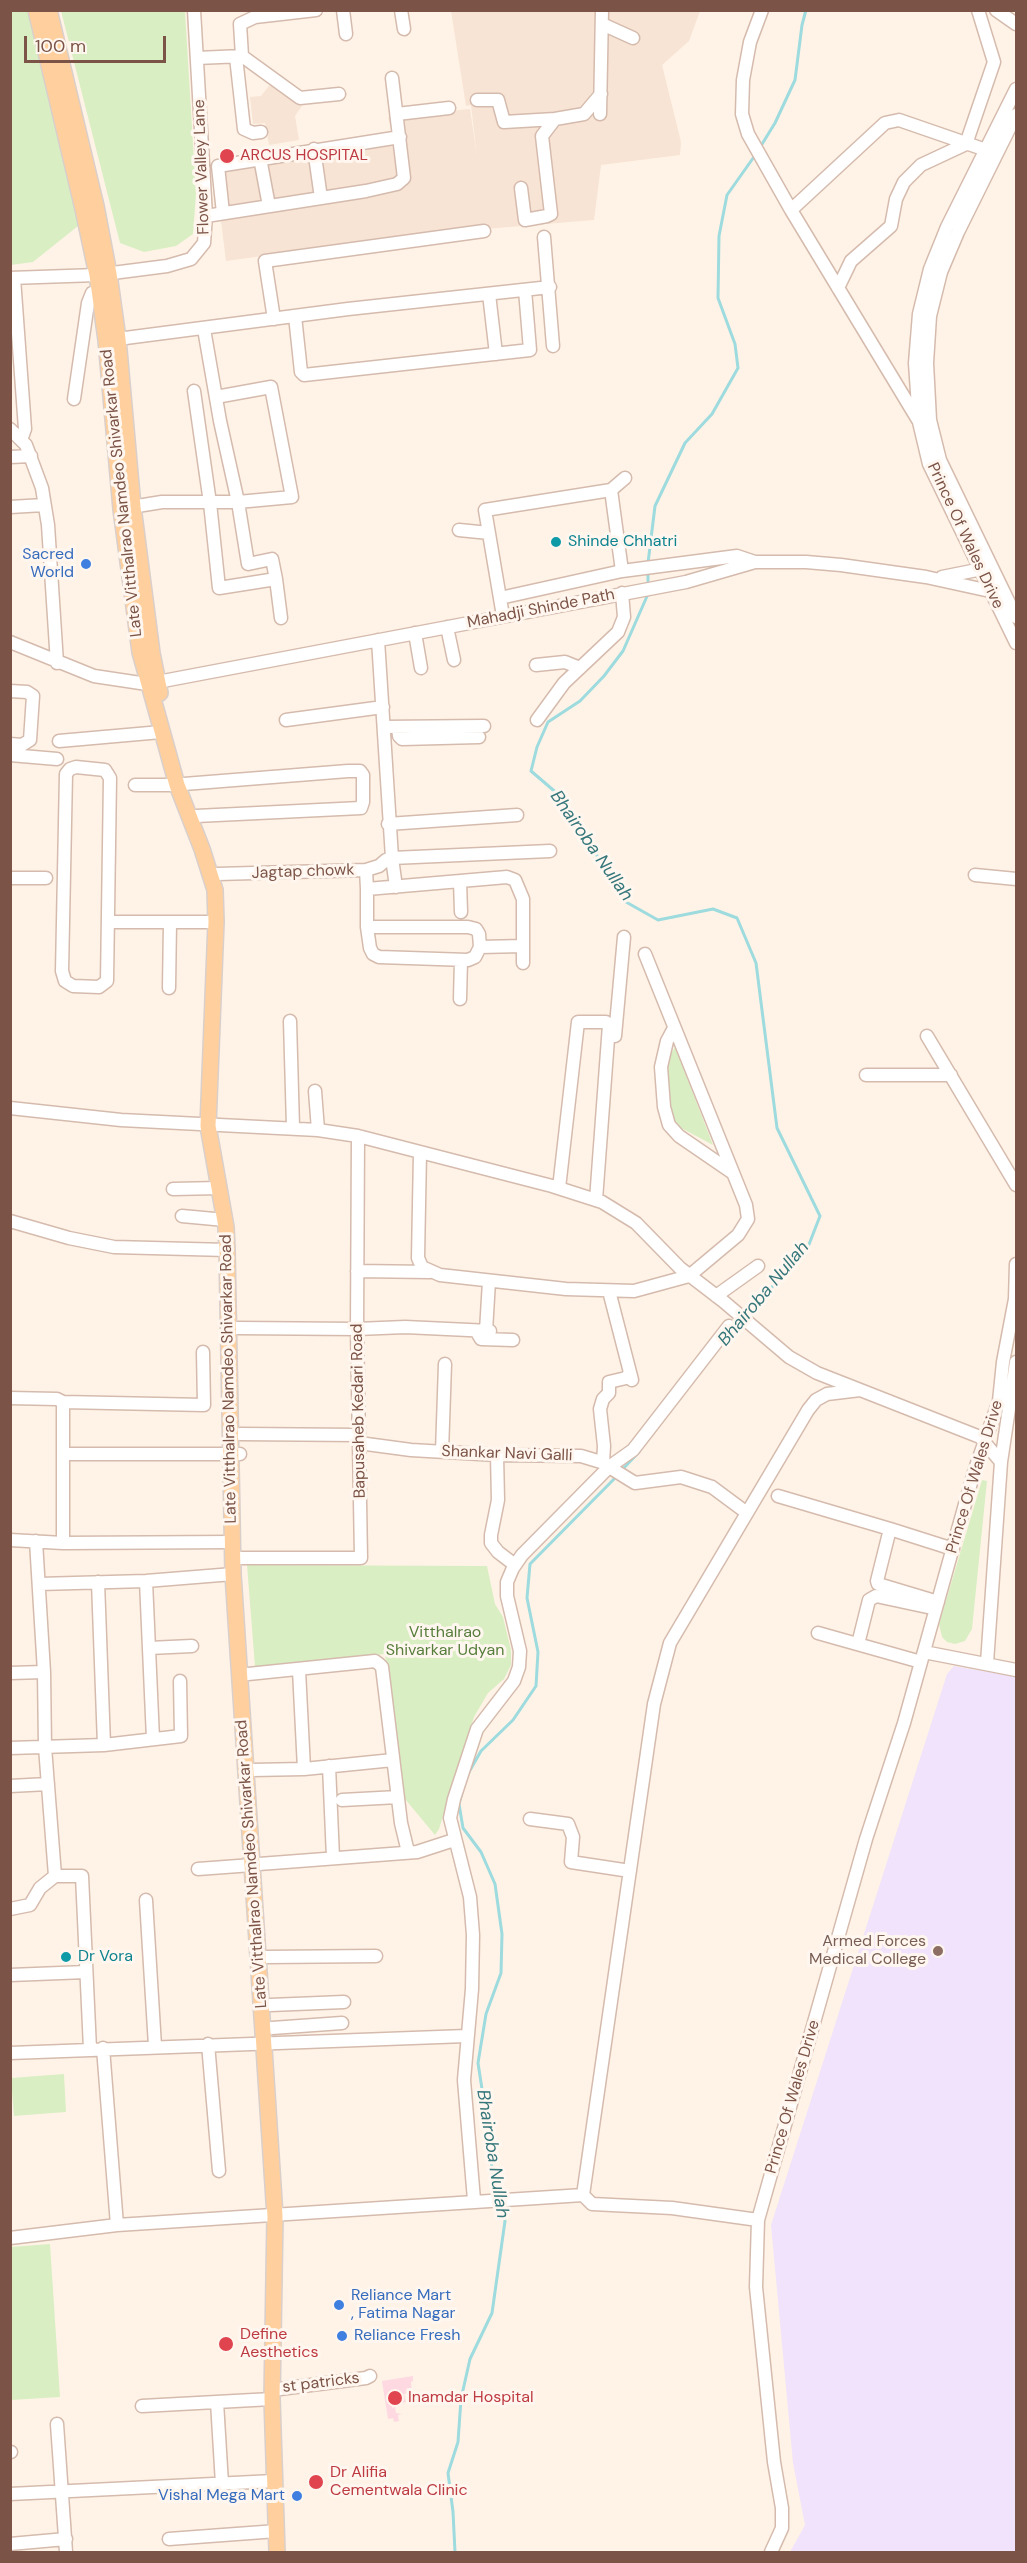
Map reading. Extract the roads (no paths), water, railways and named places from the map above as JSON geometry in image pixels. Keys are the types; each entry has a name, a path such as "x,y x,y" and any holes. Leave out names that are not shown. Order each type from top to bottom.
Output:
{"main road":[{"name":"Late Vitthalrao Namdeo Shivarkar Road","path":"36,10 84,209 103,275 99,291 112,340"},
{"name":"Late Vitthalrao Namdeo Shivarkar Road","path":"49,10 96,206 112,340 140,652 152,683 214,890 216,922 211,1126 225,1220 227,1250 238,1558 248,1674 256,1864 270,2005 269,2037"},
{"name":"Late Vitthalrao Namdeo Shivarkar Road","path":"152,683 161,732 218,874 223,891 225,919 211,1126 232,1222 237,1328 240,1434 236,1454 233,1542 238,1558 233,1574 269,2037 277,2216 274,2392 277,2553"},
{"name":"Late Vitthalrao Namdeo Shivarkar Road","path":"274,2392 285,2553"}],"street":[{"name":"Flower Valley Lane","path":"12,278 103,275 167,266 191,259 204,243 206,216 194,10"},
{"path":"261,132 253,133 244,129 239,56 240,24 255,18 316,10"},
{"path":"343,10 346,34"},
{"path":"401,10 404,29"},
{"path":"600,114 602,10"},
{"path":"762,10 750,42 743,80 742,114 748,134 838,288 924,421"},
{"path":"838,288 851,261 891,226 896,199 904,182 921,165 966,144 994,62 978,10"},
{"path":"996,10 1017,24"},
{"path":"602,24 633,38"},
{"path":"197,58 239,56 300,98 339,94"},
{"path":"206,216 397,184 404,178 392,78"},
{"name":"Prince Of Wales Drive","path":"1017,89 930,269 919,314 915,363 929,464 996,588 1017,643"},
{"path":"477,100 498,100 504,122 555,119 585,114 601,94"},
{"path":"397,114 449,108"},
{"name":"Prince Of Wales Drive","path":"924,421 929,328 941,272 958,232 1017,114"},
{"path":"521,188 525,220 548,216 550,213 542,136 555,119"},
{"path":"791,210 885,123 899,120 986,150"},
{"path":"223,213 218,166 400,137"},
{"path":"314,149 321,198"},
{"path":"260,159 269,206"},
{"path":"274,319 265,261 484,231"},
{"path":"544,237 550,287 553,346"},
{"path":"12,278 25,429 21,440"},
{"path":"112,340 295,316 550,287"},
{"path":"295,316 301,372 304,375 496,354 530,350 525,290"},
{"path":"74,399 88,303 92,292 99,291"},
{"path":"489,294 496,354"},
{"path":"204,329 248,564 272,559 281,618"},
{"path":"127,508 162,502 238,502 292,497 271,387 216,397"},
{"path":"194,391 219,588 276,579"},
{"path":"10,429 21,440 31,456 42,488 57,663"},
{"path":"10,457 31,456"},
{"path":"503,616 485,510 611,490 625,478"},
{"path":"611,490 622,571"},
{"path":"10,507 44,505"},
{"path":"459,531 489,533"},
{"path":"500,598 622,571 737,556 755,562"},
{"name":"Mahadji Shinde Path","path":"10,642 57,663 94,676 152,683 686,582 755,562 806,562 996,588"},
{"name":"Mahadji Shinde Path","path":"926,578 951,576 986,568"},
{"name":"Prince Of Wales Drive","path":"996,588 1017,617"},
{"path":"537,720 564,683 618,632 624,617 628,592"},
{"path":"447,627 454,660"},
{"path":"415,633 421,668"},
{"path":"378,640 389,859 396,887"},
{"path":"536,665 565,662 580,668"},
{"path":"10,691 27,692 33,696 30,740 22,745 10,744"},
{"path":"286,720 383,707"},
{"path":"384,727 481,731"},
{"path":"59,741 161,732"},
{"path":"10,755 57,759"},
{"path":"76,767 105,770 109,773 108,922 107,981 99,987 73,986 65,981 62,971 66,774 70,769 76,767"},
{"path":"135,785 181,785 348,771 360,771 363,775 361,808 196,816"},
{"path":"388,824 517,815"},
{"path":"389,859 550,851"},
{"name":"Jagtap chowk","path":"218,874 366,870 379,866 389,859"},
{"path":"366,870 367,927 370,948 374,954 380,957 461,960 475,957 480,947 479,934 476,929 468,927 367,927"},
{"path":"975,875 1017,879"},
{"path":"368,889 507,877 515,880 524,898 523,963"},
{"path":"10,878 46,878"},
{"path":"460,881 460,912"},
{"path":"108,922 216,922"},
{"path":"169,988 170,923"},
{"path":"599,1201 624,937"},
{"path":"480,947 523,946"},
{"path":"357,1271 430,1272 489,1281 609,1292 634,1291 689,1276 738,1235 748,1219 746,1205 645,954"},
{"path":"460,999 461,960"},
{"path":"290,1021 293,1127"},
{"path":"560,1188 578,1022 606,1023 609,1025 599,1201"},
{"path":"674,1028 667,1041 661,1067 664,1107 669,1125 679,1136 733,1173"},
{"path":"927,1036 1017,1185"},
{"path":"866,1075 951,1075"},
{"path":"315,1091 318,1130"},
{"path":"10,1108 211,1126 293,1127 358,1136 560,1188 599,1201 636,1223 689,1276 719,1298 789,1358 818,1373 980,1437 1001,1462"},
{"name":"Bapusaheb Kedari Road","path":"238,1558 361,1558 357,1329 358,1136"},
{"path":"420,1152 417,1252 422,1267 430,1272"},
{"path":"173,1189 219,1188"},
{"path":"182,1216 225,1220"},
{"path":"10,1221 69,1238 114,1247 227,1250"},
{"name":"Prince Of Wales Drive","path":"771,2553 782,2528 782,2508 774,2462 756,2287 758,2220 866,1839 923,1657 984,1443 999,1401 1003,1362 1015,1299 1017,1264"},
{"path":"719,1298 758,1266"},
{"path":"485,1331 489,1281"},
{"path":"606,1465 600,1409 603,1399 609,1393 609,1382 631,1377 609,1292"},
{"path":"474,2200 465,2106 466,2036 472,1989 472,1925 470,1897 462,1858 454,1840 450,1818 477,1729 514,1681 519,1667 517,1634 507,1596 507,1582 515,1565 606,1465 633,1450 729,1326"},
{"path":"237,1328 405,1327 485,1331"},
{"path":"485,1331 478,1334 481,1339 513,1340"},
{"path":"10,1398 57,1399 63,1402 204,1405 203,1353"},
{"name":"Prince Of Wales Drive","path":"987,1663 1001,1462 1017,1362"},
{"path":"442,1452 445,1364"},
{"path":"583,2195 654,1704 670,1643 816,1400 827,1394 861,1390"},
{"path":"63,1402 63,1543"},
{"name":"Shankar Navi Galli","path":"240,1434 359,1439 442,1452 581,1456 606,1465 634,1483 681,1478 692,1480 712,1487 747,1513"},
{"path":"63,1454 236,1454"},
{"path":"497,1455 498,1500 490,1535 491,1543 498,1552 515,1565"},
{"path":"778,1496 953,1549"},
{"path":"890,1529 878,1584 937,1605"},
{"path":"10,1540 63,1543 233,1542"},
{"path":"36,1541 44,1672 45,1747 55,1876"},
{"path":"39,1584 146,1581 233,1574"},
{"path":"146,1581 153,1739"},
{"path":"98,1582 104,1745"},
{"path":"858,1644 868,1599 876,1596 937,1605"},
{"path":"818,1633 858,1644 923,1657 987,1663 1017,1670"},
{"path":"149,1648 192,1646"},
{"path":"248,1674 375,1661 382,1667 398,1797 408,1852"},
{"path":"299,1670 304,1769"},
{"path":"10,1673 44,1672"},
{"path":"10,1749 104,1745 181,1736 180,1681"},
{"path":"252,1770 304,1769 393,1760"},
{"path":"329,1766 333,1858"},
{"path":"10,1786 48,1784"},
{"path":"342,1800 398,1797"},
{"path":"530,1819 568,1824 573,1837 571,1862 630,1871"},
{"path":"198,1869 408,1852 454,1840"},
{"path":"10,1909 30,1905 40,1888 55,1876 82,1876 90,2049"},
{"path":"146,1900 155,2046"},
{"path":"266,1957 376,1956"},
{"path":"10,1975 86,1972"},
{"path":"270,2005 344,2002"},
{"path":"10,2053 208,2044 269,2037 342,2023"},
{"path":"269,2037 466,2036"},
{"path":"208,2044 219,2171"},
{"path":"103,2048 117,2225"},
{"path":"10,2238 117,2225 277,2216 488,2199 523,2200 583,2195 592,2204 672,2208 758,2220"},
{"name":"st patricks","path":"142,2406 217,2402 370,2376"},
{"path":"217,2402 222,2484"},
{"path":"57,2424 66,2553"},
{"path":"10,2494 274,2481"},
{"path":"169,2540 277,2531"},
{"path":"10,2544 66,2540"}],"waterway":[{"name":"Bhairoba Nullah","path":"759,149 775,123 795,80 806,10"},
{"name":"Bhairoba Nullah","path":"648,563 655,506 685,443 712,414 738,368 735,344 718,298 719,236 727,195 756,154"},
{"name":"Bhairoba Nullah","path":"648,570 648,587"},
{"name":"Bhairoba Nullah","path":"648,594 623,651 604,676 580,701 548,722 537,747 531,771 559,795 626,902 658,920 713,909 737,918 756,963 777,1128 820,1216 808,1247 745,1317"},
{"name":"Bhairoba Nullah","path":"621,1471 639,1452"},
{"name":"Bhairoba Nullah","path":"469,1772 481,1751 513,1720 536,1686 538,1652 527,1598 530,1564 617,1476"},
{"name":"Bhairoba Nullah","path":"462,1792 459,1804 463,1828 481,1852 495,1884 502,1934 501,1973 486,2014 478,2063 490,2141 492,2171 498,2196"},
{"name":"Bhairoba Nullah","path":"455,2552 448,2473 458,2442 461,2399 470,2359 492,2313 505,2221 500,2203"}],"place":[{"name":"ARCUS HOSPITAL","path":"227,156"},
{"name":"Shinde Chhatri","path":"556,542"},
{"name":"Sacred World","path":"86,564"},
{"name":"Armed Forces Medical College","path":"938,1951"},
{"name":"Dr Vora","path":"66,1957"},
{"name":"Reliance Mart , Fatima Nagar","path":"339,2305"},
{"name":"Reliance Fresh","path":"342,2336"},
{"name":"Define Aesthetics","path":"226,2344"},
{"name":"Inamdar Hospital","path":"395,2398"},
{"name":"Dr Alifia Cementwala Clinic","path":"316,2482"},
{"name":"Vishal Mega Mart","path":"297,2496"}],"park label":[{"name":"Vitthalrao Shivarkar Udyan","path":"445,1642"}]}
